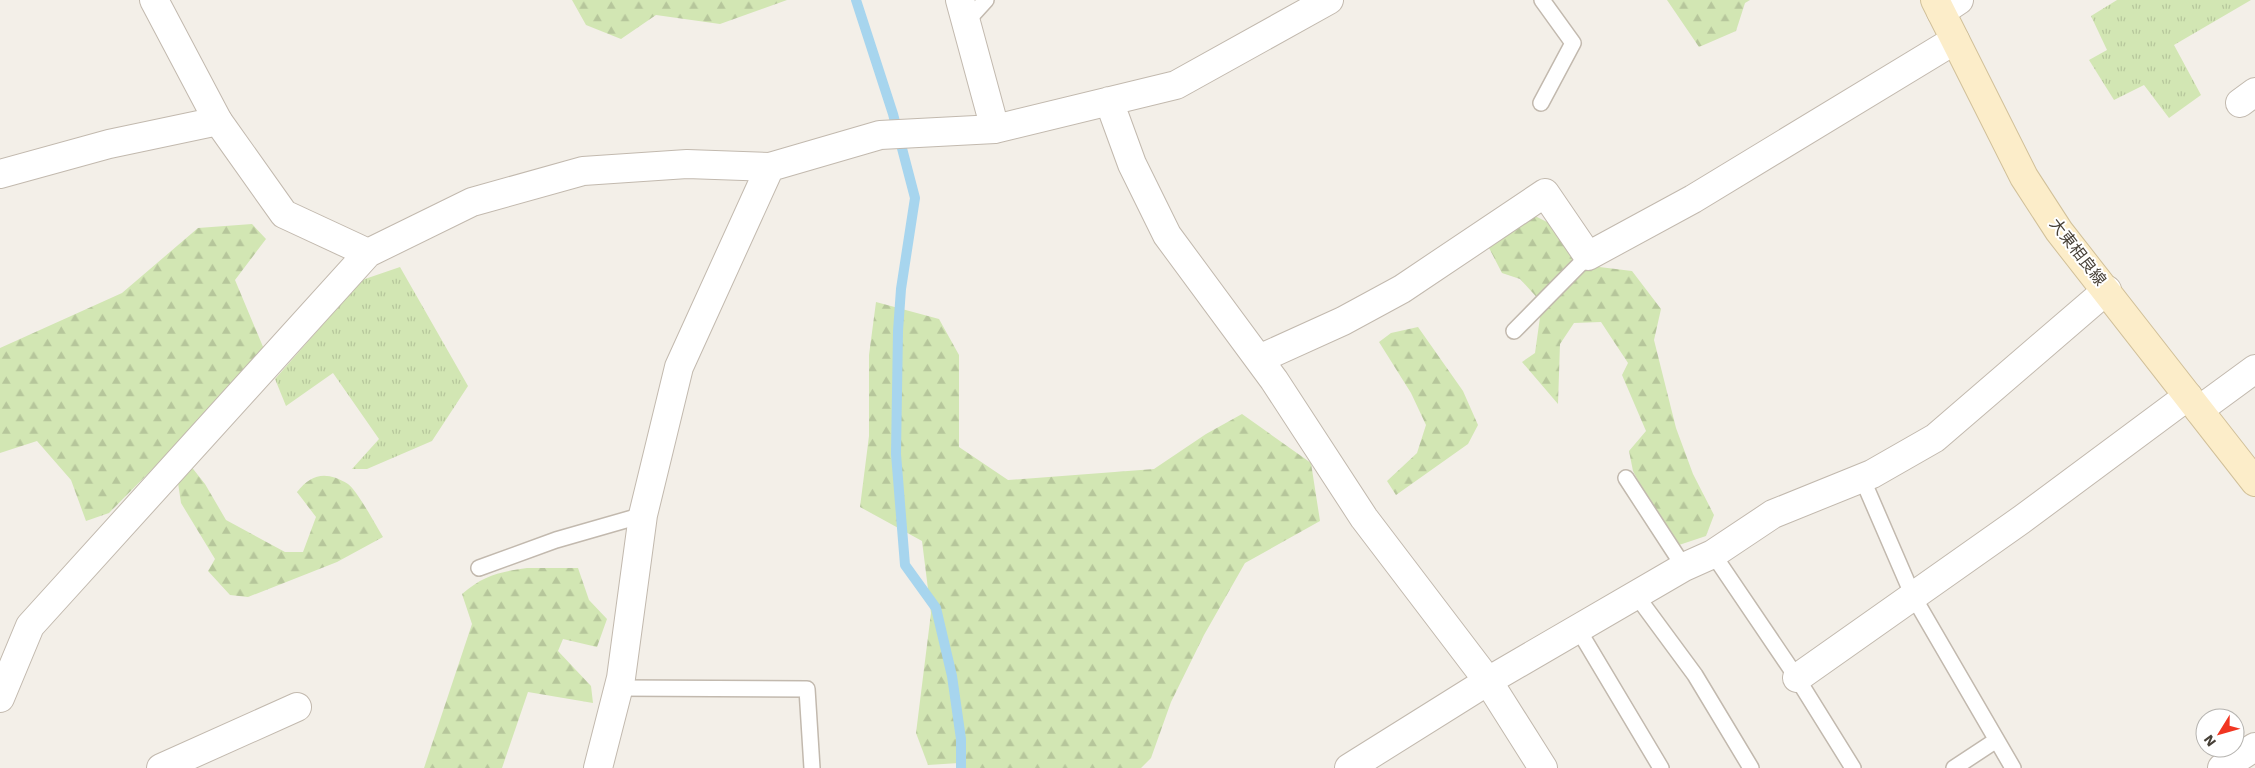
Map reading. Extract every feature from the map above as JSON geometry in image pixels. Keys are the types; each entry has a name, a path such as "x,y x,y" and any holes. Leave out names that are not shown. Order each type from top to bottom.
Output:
{"main road":[{"name":"大東相良線","path":"1945,4 1955,40 2024,178 2059,230 2193,403 2252,474"}],"street":[{"path":"154,0 218,121 284,214 368,253"},
{"path":"0,698 30,626 368,253 472,202 583,171 688,164 770,168 883,134 995,129 1176,84 1328,0"},
{"path":"963,11 995,129"},
{"path":"1259,359 1343,321 1402,288 1545,193 1588,256 1693,199 1955,40"},
{"path":"1109,101 1132,164 1167,235 1259,359 1364,518 1488,681 1543,768"},
{"path":"0,174 109,144 218,121"},
{"path":"598,768 618,688 643,515 679,366 770,168"},
{"path":"1349,768 1488,681 1578,628 1684,567 1713,554 1773,514 1862,478 1935,438 2107,290"},
{"path":"1797,678 2021,520 2193,403 2255,369"},
{"path":"161,768 296,707"},
{"path":"2222,768 2255,746"}],"lane":[{"path":"963,11 986,0"},
{"path":"1541,103 1573,43 1542,0"},
{"path":"1514,331 1588,256"},
{"path":"1626,478 1684,567"},
{"path":"1862,478 1913,596 2012,768"},
{"path":"480,568 556,540 643,515"},
{"path":"1713,554 1797,678 1853,768"},
{"path":"1636,595 1695,675 1751,768"},
{"path":"1578,628 1661,768"},
{"path":"618,688 807,689 812,768"},
{"path":"1954,768 1995,741"}],"green space":[{"path":"572,0 787,0 720,24 656,15 621,39 586,25"},
{"path":"1667,0 1750,0 1745,3 1736,31 1699,47"},
{"path":"2117,0 2251,0 2174,45 2201,95 2169,118 2144,85 2114,100 2089,60 2107,50 2091,16"},
{"path":"1533,215 1565,231 1583,265 1632,271 1661,309 1654,340 1676,428 1693,474 1714,515 1706,536 1673,547 1633,471 1629,451 1646,431 1622,375 1628,363 1601,322 1574,323 1560,344 1558,404 1522,362 1535,353 1542,303 1520,279 1502,273 1489,248 1495,226"},
{"path":"252,224 266,239 235,280 266,354 109,513 86,521 71,480 37,441 0,453 0,348 122,293 198,228"},
{"path":"400,267 468,386 432,441 367,469 352,469 379,439 333,373 286,406 275,379 362,280"},
{"path":"876,302 939,319 959,355 959,447 1008,480 1154,469 1206,434 1242,414 1311,463 1320,521 1245,563 1204,635 1171,702 1151,758 1141,768 963,768 959,763 928,765 916,733 931,613 922,541 860,507 869,436 869,355"},
{"path":"1418,327 1463,391 1478,425 1468,444 1396,495 1387,481 1417,453 1426,425 1411,393 1379,342 1391,333"},
{"path":"190,465 205,484 226,520 285,552 303,552 316,517 297,492 308,481 320,476 333,477 352,487 383,537 337,562 248,597 230,595 208,571 215,559 181,503 177,476"},
{"path":"527,568 578,568 589,600 607,619 597,647 563,639 558,651 591,686 593,703 528,692 502,768 424,768 472,624 462,594 477,582 492,575"}],"waterway":[{"path":"856,0 893,114 915,198 901,289 898,331 896,454 905,565 936,608 952,676 961,739 961,768"}]}
